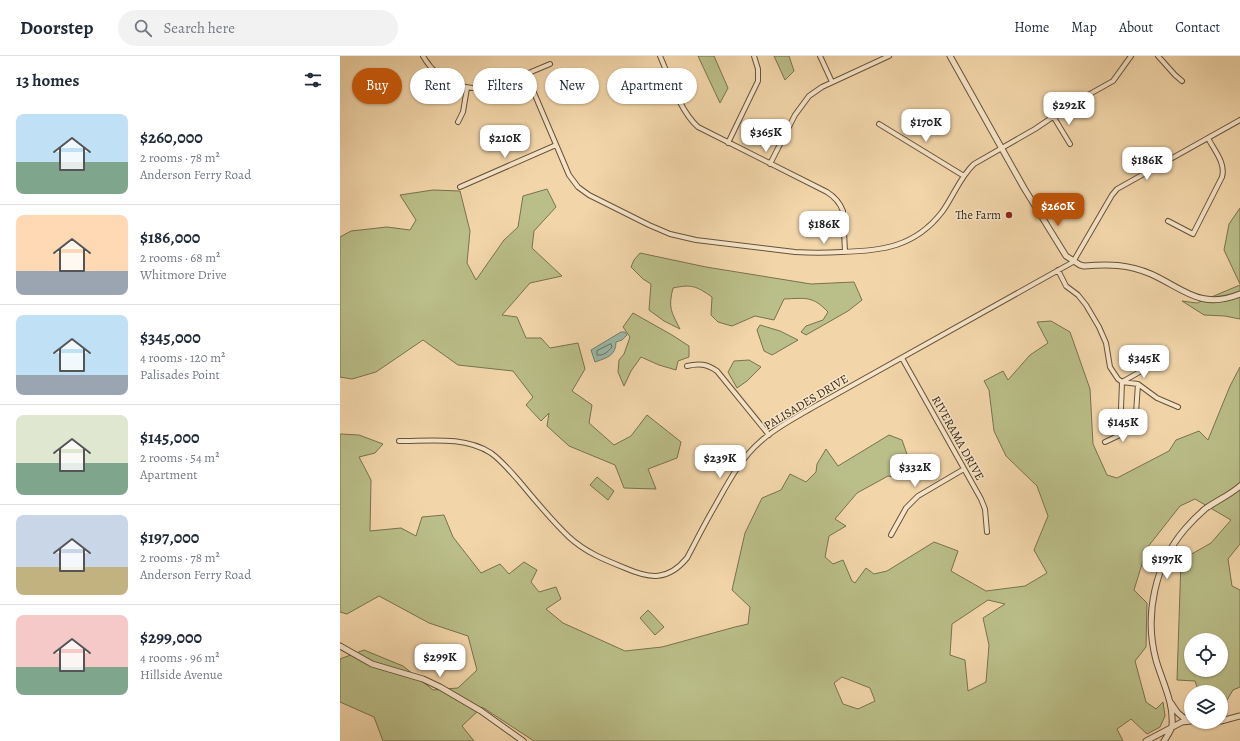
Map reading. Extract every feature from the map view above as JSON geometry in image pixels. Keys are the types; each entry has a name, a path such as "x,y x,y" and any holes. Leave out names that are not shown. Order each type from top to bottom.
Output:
{"street":[{"path":"423,56 432,69 444,79 468,88 473,88"},
{"path":"660,56 684,110 698,127 827,192 838,201 844,217 845,252"},
{"path":"728,143 758,81 758,70 754,56"},
{"path":"820,56 832,82"},
{"path":"770,164 797,111 809,96 832,82 889,56"},
{"path":"950,56 1024,188 1066,256 1073,262 1080,266 1109,264 1134,269 1151,274 1186,293 1200,298 1224,299 1240,294"},
{"path":"537,100 569,175 578,187 584,192 649,225 670,234 696,240 795,252 869,251 891,247 920,233 942,212 964,176 974,164 1035,129 1072,104 1113,81 1132,56"},
{"path":"1158,56 1174,75 1182,81"},
{"path":"537,69 550,64"},
{"path":"458,122 463,112 468,88"},
{"path":"1053,116 1070,144"},
{"path":"1073,262 1114,191 1240,120"},
{"path":"879,124 964,176"},
{"path":"1168,221 1193,234 1222,177 1222,163 1208,138"},
{"path":"460,187 556,146"},
{"name":"PALISADES DRIVE","path":"399,441 455,441 464,442 482,448 491,453 504,464 562,531 579,546 599,557 644,576 655,576 671,572 682,564 687,558 736,469 750,451 769,435 782,425 1073,262"},
{"path":"1058,270 1066,286 1080,298 1103,334 1110,367 1118,379 1122,382 1138,384 1157,398 1178,407"},
{"name":"RIVERAMA DRIVE","path":"902,358 983,504 986,515 987,532"},
{"path":"1122,382 1157,362"},
{"path":"687,366 702,364 708,365 717,371 769,435"},
{"path":"1120,435 1122,382"},
{"path":"1105,442 1135,428 1138,384"},
{"path":"891,535 906,508 918,496 964,469"},
{"path":"1184,718 1176,712 1170,700 1156,661 1152,635 1152,612 1158,579 1172,548 1185,529 1205,509 1240,486"},
{"path":"340,646 372,664 432,683 480,711 523,741"},
{"path":"1155,736 1163,741 1172,726 1170,700"},
{"path":"1228,719 1240,716"},
{"path":"1146,741 1172,726 1184,722"}],"green space":[{"path":"698,56 714,56 728,88 720,103"},
{"path":"774,56 789,56 794,71 785,80"},
{"path":"547,189 556,207 534,231 532,248 562,276 530,283 502,315 517,317 526,338 541,338 550,348 578,343 585,369 572,391 592,405 589,423 614,445 631,436 647,415 681,442 677,458 648,469 656,489 624,488 615,465 569,446 547,426 549,413 541,421 526,405 533,397 513,371 458,365 423,340 376,372 352,379 340,377 340,237 351,231 387,227 410,230 416,220 400,195 433,190 460,191 470,231 467,263 476,280 504,240 518,227 523,196"},
{"path":"1240,208 1240,284 1224,250 1229,224"},
{"path":"640,253 706,267 811,284 854,282 862,300 848,311 806,335 801,332 806,326 823,320 828,312 818,303 809,299 784,299 774,320 755,316 732,326 718,322 711,315 712,297 698,288 689,286 679,287 673,288 671,309 680,329 664,321 649,310 651,284 643,279 631,267 634,260"},
{"path":"1240,285 1240,319 1225,316 1204,315 1182,301 1197,303"},
{"path":"633,313 689,346 689,357 678,361 676,370 659,365 641,357 631,371 624,386 618,372 619,360 624,354 630,337 623,327"},
{"path":"1051,321 1070,332 1090,389 1093,444 1107,475 1117,478 1169,451 1176,440 1199,431 1208,440 1230,386 1240,367 1240,544 1228,559 1232,586 1240,590 1240,687 1233,690 1228,698 1228,685 1196,685 1195,681 1177,680 1181,560 1211,543 1231,520 1195,499 1180,506 1147,548 1134,590 1147,603 1146,647 1135,661 1146,702 1156,709 1163,702 1165,716 1160,727 1147,734 1131,719 1117,729 1123,741 534,741 482,707 462,726 474,741 383,741 374,717 340,702 340,659 364,650 403,666 433,690 458,688 477,670 468,636 429,623 379,596 347,614 340,612 340,434 359,435 383,444 375,453 359,457 371,480 370,531 401,528 416,536 422,517 444,515 453,537 481,573 500,564 509,574 524,562 537,570 531,582 539,592 556,587 561,599 546,609 563,623 625,651 662,647 748,624 750,607 732,590 745,533 762,498 781,490 790,474 806,482 816,472 817,464 826,449 838,466 889,435 902,440 916,480 888,476 857,493 835,519 846,526 829,536 825,557 833,564 843,560 852,581 855,583 866,568 874,574 887,571 934,542 958,551 951,571 986,591 1025,586 1047,573 1034,550 1048,516 1037,486 1006,456 994,431 989,390 984,381 1003,371 1008,380 1030,355 1048,343 1037,322","holes":["988,600 1005,604 983,618 989,645 986,682 968,691 965,660 950,655 952,624","842,677 870,688 875,701 858,709 843,704 834,683"]},
{"path":"760,325 780,331 798,340 772,355 764,351 757,330"},
{"path":"749,360 761,367 747,381 737,388 728,372 734,361"},
{"path":"597,477 614,491 608,500 590,485"},
{"path":"648,610 664,627 655,635 640,618"}],"water":[{"path":"621,332 625,332 627,335 622,340 616,342 616,347 610,356 595,362 591,350"}],"place":[{"name":"The Farm","path":"1009,215"}]}
